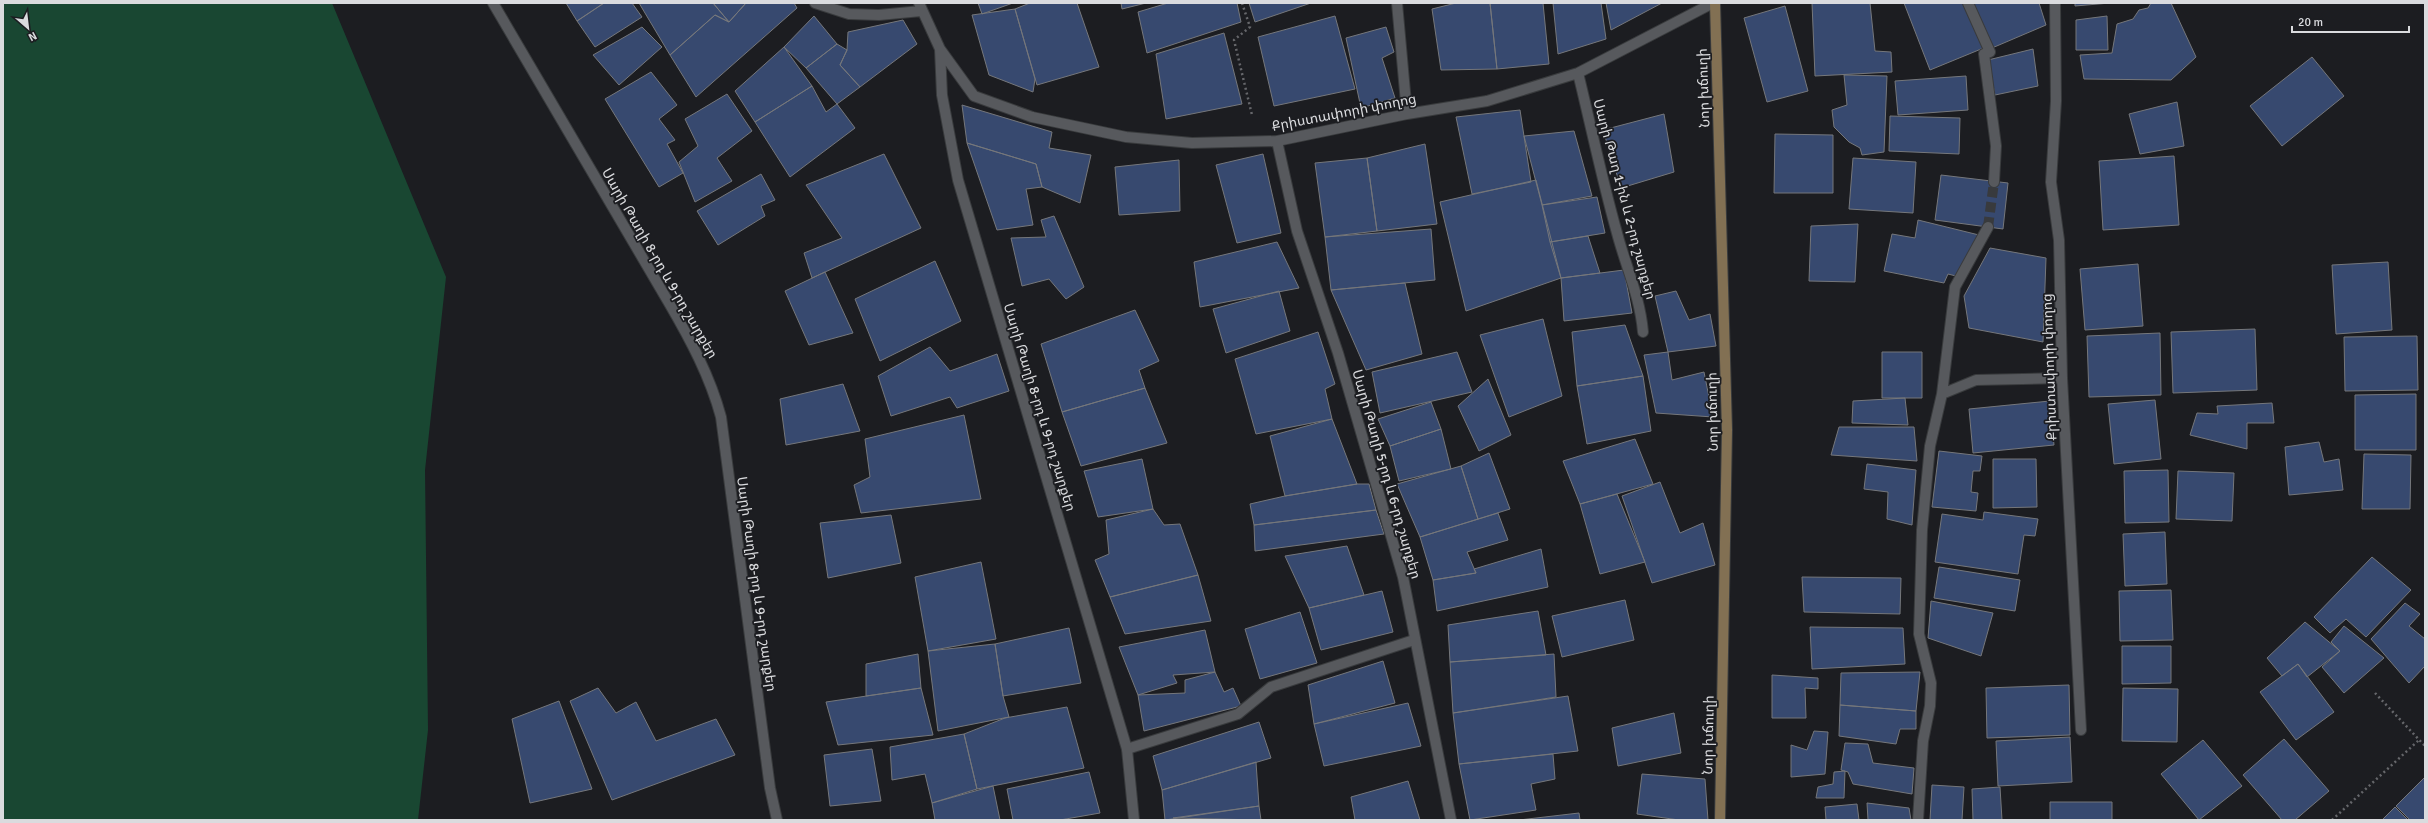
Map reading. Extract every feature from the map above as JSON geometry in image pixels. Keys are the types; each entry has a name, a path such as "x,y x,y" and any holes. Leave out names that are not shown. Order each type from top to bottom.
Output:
{"main road":[{"name":"Նոր խճուղի","path":"1714,3 1727,430 1720,820"}],"street":[{"name":"Սարի Թաղի 8-րդ և 9-րդ շարքեր","path":"493,3 669,303 714,390 721,417 770,788 777,820"},
{"path":"815,3 849,14 879,15 920,7"},
{"path":"1397,3 1407,114"},
{"name":"Քրիստափորի փողոց","path":"940,49 974,96 1032,117 1126,137 1192,143 1277,141 1407,114 1487,101 1578,74 1714,3"},
{"path":"1968,3 1990,52 1984,54 1996,146 1994,182"},
{"name":"Քրիստափորի փողոց","path":"2055,3 2056,101 2051,182 2059,240 2062,378 2081,730"},
{"name":"Սարի Թաղի 8-րդ և 9-րդ շարքեր","path":"920,7 940,49 942,95 958,180 1127,749 1134,820"},
{"name":"Սարի Թաղ 1-ին և 2-րդ շարքեր","path":"1578,74 1617,234 1634,282 1641,311 1642,332"},
{"name":"Սարի Թաղի 5-րդ և 6-րդ շարքեր","path":"1277,141 1297,232 1338,352 1403,577 1414,640 1451,820"},
{"path":"1918,820 1923,741 1930,706 1931,683 1919,634 1922,530 1930,446 1942,394 1955,287 1988,227"},
{"path":"1942,394 1976,380 2062,378"},
{"path":"1127,749 1238,714 1271,687 1414,640"}],"path":[{"path":"1242,3 1250,27 1234,40 1259,141"},
{"path":"2375,693 2425,746"},
{"path":"2332,820 2419,740"}],"green space":[{"path":"3,3 332,3 446,277 425,470 428,730 418,820 3,820"}],"building":[{"path":"566,3 604,3 577,21"},
{"path":"604,3 632,3 642,17 595,47 577,21"},
{"path":"639,3 713,3 729,22 715,15 670,55"},
{"path":"713,3 746,3 729,22"},
{"path":"746,3 794,3 797,8 696,97 670,55 715,15 729,22"},
{"path":"978,3 1013,3 982,14"},
{"path":"1030,3 1077,3 1099,67 1037,85 1015,9"},
{"path":"1121,3 1146,3 1122,9"},
{"path":"1168,3 1237,3 1241,22 1147,53 1138,12"},
{"path":"1249,3 1311,3 1255,22"},
{"path":"1456,3 1490,3 1497,69 1441,70 1432,9"},
{"path":"1490,3 1543,3 1549,64 1497,69"},
{"path":"1553,3 1601,3 1606,39 1558,54"},
{"path":"1606,3 1662,3 1611,30"},
{"path":"1812,3 1870,3 1875,51 1891,52 1892,72 1815,76"},
{"path":"1904,3 1966,3 1986,47 1930,70"},
{"path":"1971,3 2039,3 2046,25 1992,48"},
{"path":"2075,3 2110,3 2075,6"},
{"path":"2151,3 2171,3 2196,57 2171,80 2084,79 2080,55 2112,53 2117,24 2133,19 2139,10 2148,8"},
{"path":"1785,6 1808,91 1767,102 1744,18"},
{"path":"1015,9 1035,79 1033,92 989,75 972,15"},
{"path":"814,16 837,44 806,68 784,47"},
{"path":"1335,16 1355,89 1274,106 1258,37"},
{"path":"2107,16 2108,50 2076,50 2076,20"},
{"path":"903,20 917,44 860,87 840,65 847,50 848,32"},
{"path":"642,27 662,47 619,85 593,55"},
{"path":"1386,27 1394,52 1382,58 1395,98 1361,108 1346,38"},
{"path":"1224,33 1242,104 1166,119 1156,54"},
{"path":"837,44 847,50 840,65 860,87 837,104 806,68"},
{"path":"784,47 812,86 755,122 735,91"},
{"path":"2033,49 2038,86 1995,95 1988,60"},
{"path":"2312,57 2344,96 2282,146 2250,106"},
{"path":"651,72 677,105 659,119 675,140 667,144 683,173 659,187 605,99"},
{"path":"1844,75 1887,76 1884,152 1862,155 1860,148 1849,142 1834,127 1832,110 1847,105"},
{"path":"1966,76 1968,110 1898,115 1895,81"},
{"path":"812,86 826,112 837,104 855,128 790,177 755,122"},
{"path":"727,94 752,131 717,158 732,181 695,202 679,162 698,146 685,119"},
{"path":"2177,102 2184,146 2140,154 2129,114"},
{"path":"962,105 1052,132 1049,148 1091,155 1080,203 1042,187 1036,164 967,143"},
{"path":"1520,110 1531,182 1472,194 1456,117"},
{"path":"1664,114 1674,172 1621,188 1603,130"},
{"path":"1890,116 1960,118 1959,154 1889,151"},
{"path":"1574,131 1592,196 1542,205 1524,136"},
{"path":"1775,134 1833,135 1833,193 1774,193"},
{"path":"967,143 1036,164 1042,187 1026,189 1033,225 997,230"},
{"path":"1425,144 1437,224 1377,231 1367,158"},
{"path":"884,154 921,228 812,278 804,253 842,238 806,185"},
{"path":"1263,154 1281,233 1237,243 1216,165"},
{"path":"2174,156 2179,225 2103,230 2099,161"},
{"path":"1367,158 1377,231 1325,237 1315,163"},
{"path":"1853,158 1916,162 1913,213 1849,209"},
{"path":"1179,160 1180,211 1119,215 1115,167"},
{"path":"761,174 775,200 761,206 765,216 718,245 697,211"},
{"path":"1941,175 2008,183 2003,229 1935,220"},
{"path":"1536,180 1561,278 1466,311 1440,202"},
{"path":"1597,197 1605,233 1550,242 1542,205"},
{"path":"1054,216 1084,287 1066,299 1049,279 1022,286 1011,238 1046,237 1041,220"},
{"path":"1918,220 1979,235 1960,277 1948,274 1944,283 1884,271 1892,234 1915,238"},
{"path":"1858,224 1855,282 1809,281 1811,226"},
{"path":"1431,229 1435,280 1331,290 1325,237"},
{"path":"1588,236 1600,273 1561,278 1550,242"},
{"path":"1277,242 1299,288 1200,307 1194,262"},
{"path":"1990,248 2046,258 2043,342 1969,328 1964,296"},
{"path":"935,261 961,321 880,361 855,299"},
{"path":"2388,262 2392,330 2336,334 2332,265"},
{"path":"2138,264 2143,326 2085,330 2080,269"},
{"path":"1624,270 1632,313 1564,321 1561,278"},
{"path":"825,272 853,333 809,345 785,291"},
{"path":"1405,283 1422,354 1366,370 1331,290"},
{"path":"1279,291 1290,331 1226,353 1213,309"},
{"path":"1676,291 1689,320 1710,314 1716,346 1668,352 1655,296"},
{"path":"1135,310 1159,361 1139,370 1145,388 1062,412 1041,344"},
{"path":"1543,319 1562,396 1509,417 1480,335"},
{"path":"1625,325 1643,376 1577,386 1572,332"},
{"path":"2255,329 2257,390 2173,393 2171,332"},
{"path":"1318,332 1335,384 1325,389 1332,419 1256,434 1235,359"},
{"path":"2160,333 2161,395 2089,397 2087,336"},
{"path":"2417,336 2418,390 2345,391 2344,337"},
{"path":"930,347 950,371 997,354 1009,391 957,408 950,397 891,416 878,376"},
{"path":"1457,352 1472,392 1380,413 1372,372"},
{"path":"1668,352 1672,380 1704,372 1713,417 1656,413 1644,355"},
{"path":"1882,352 1922,352 1922,398 1882,398"},
{"path":"1643,376 1651,431 1587,444 1577,386"},
{"path":"1488,379 1511,435 1479,451 1458,406"},
{"path":"843,384 860,431 786,445 780,399"},
{"path":"1145,388 1167,443 1081,466 1062,412"},
{"path":"2416,394 2416,450 2355,450 2355,395"},
{"path":"1905,398 1908,425 1852,423 1853,401"},
{"path":"2155,400 2161,459 2114,464 2108,404"},
{"path":"2050,401 2054,445 1973,453 1969,409"},
{"path":"1431,402 1441,429 1390,446 1378,419"},
{"path":"2272,403 2274,423 2247,423 2247,449 2190,435 2197,413 2218,414 2217,406"},
{"path":"964,415 981,499 861,513 854,485 870,477 865,439"},
{"path":"1332,419 1357,484 1285,496 1270,436"},
{"path":"1839,427 1914,427 1917,461 1831,455"},
{"path":"1441,429 1451,469 1399,481 1390,446"},
{"path":"1635,439 1653,484 1580,504 1563,461"},
{"path":"2319,442 2324,462 2339,459 2343,490 2289,495 2285,447"},
{"path":"1939,451 1982,456 1980,471 1973,471 1971,492 1978,493 1976,511 1932,507"},
{"path":"1489,453 1510,509 1478,519 1461,466"},
{"path":"2364,454 2411,455 2410,509 2362,509"},
{"path":"1142,459 1153,509 1098,517 1084,471"},
{"path":"1993,459 2036,459 2037,507 1993,508"},
{"path":"1867,464 1916,470 1912,525 1887,519 1888,492 1864,489"},
{"path":"1461,466 1478,519 1420,537 1397,484"},
{"path":"2168,470 2169,522 2125,523 2124,471"},
{"path":"2178,471 2234,473 2232,521 2176,519"},
{"path":"1660,482 1680,533 1703,523 1715,565 1652,583 1622,496"},
{"path":"1357,484 1369,484 1376,510 1254,525 1250,504 1285,496"},
{"path":"1617,494 1645,562 1600,574 1580,504"},
{"path":"1153,509 1164,525 1180,524 1198,575 1110,597 1095,560 1109,554 1106,520"},
{"path":"1376,510 1384,534 1255,551 1254,525"},
{"path":"1984,512 2038,519 2035,536 2024,535 2018,574 1935,562 1942,514 1983,520"},
{"path":"1498,513 1508,540 1467,552 1476,573 1433,580 1420,537"},
{"path":"891,515 901,563 828,578 820,523"},
{"path":"2165,532 2167,584 2125,586 2123,534"},
{"path":"1347,546 1364,595 1309,608 1285,556"},
{"path":"1541,549 1548,587 1437,611 1433,580 1476,573 1474,569"},
{"path":"2372,557 2411,590 2366,637 2346,619 2330,633 2314,617"},
{"path":"981,562 996,639 928,651 915,577"},
{"path":"1939,567 2020,580 2015,611 1934,598"},
{"path":"1198,575 1211,621 1125,634 1110,597"},
{"path":"1802,577 1901,578 1900,614 1804,612"},
{"path":"2171,590 2173,640 2120,641 2119,591"},
{"path":"1382,591 1393,632 1321,650 1309,608"},
{"path":"1625,600 1634,640 1562,657 1552,616"},
{"path":"1931,601 1993,613 1981,656 1928,638"},
{"path":"2405,603 2420,614 2409,626 2425,639 2425,666 2409,683 2371,639"},
{"path":"1538,611 1546,655 1450,662 1448,625"},
{"path":"1300,612 1317,663 1260,679 1245,629"},
{"path":"2305,622 2340,651 2307,677 2298,664 2282,676 2267,658"},
{"path":"2344,626 2384,658 2344,693 2322,667 2340,651 2331,642"},
{"path":"1810,627 1903,628 1905,664 1812,669"},
{"path":"1069,628 1081,683 1003,696 995,644"},
{"path":"1205,630 1215,672 1173,675 1177,683 1138,695 1119,647"},
{"path":"995,644 1003,696 1009,717 938,731 928,651"},
{"path":"2122,646 2171,646 2171,683 2122,684"},
{"path":"918,654 921,688 866,696 866,664"},
{"path":"1554,654 1556,697 1453,713 1450,662"},
{"path":"1383,661 1395,703 1314,724 1308,685"},
{"path":"2298,664 2334,712 2296,740 2260,692"},
{"path":"1215,672 1224,692 1233,688 1241,706 1144,731 1138,695 1185,693 1185,680"},
{"path":"1920,672 1916,711 1840,705 1841,673"},
{"path":"1772,675 1818,678 1818,689 1805,688 1806,718 1772,718"},
{"path":"2069,685 2070,735 1987,738 1986,688"},
{"path":"598,688 616,713 636,702 656,741 716,719 735,755 612,800 570,701"},
{"path":"921,688 933,735 838,745 826,702"},
{"path":"2123,688 2178,689 2177,742 2122,741"},
{"path":"1568,696 1578,751 1459,764 1453,713"},
{"path":"559,701 592,789 530,803 512,719"},
{"path":"1408,703 1421,746 1324,766 1314,724"},
{"path":"1840,705 1916,711 1916,729 1900,729 1896,744 1839,736"},
{"path":"1067,707 1084,768 977,789 964,734 1005,718"},
{"path":"1674,713 1681,753 1618,766 1612,728"},
{"path":"1259,722 1271,758 1162,790 1153,756"},
{"path":"1814,731 1828,732 1825,774 1791,777 1791,745 1807,750"},
{"path":"964,734 977,789 932,803 925,774 892,780 890,747"},
{"path":"2070,737 2072,782 1998,786 1996,741"},
{"path":"2284,739 2329,791 2295,820 2282,820 2243,775"},
{"path":"2203,740 2242,786 2199,820 2161,774"},
{"path":"1845,743 1868,744 1873,763 1914,768 1912,794 1853,784 1848,772 1841,770"},
{"path":"872,749 881,801 830,806 824,755"},
{"path":"1553,754 1555,779 1531,784 1536,810 1470,820 1459,764"},
{"path":"1256,762 1259,806 1165,820 1162,790"},
{"path":"1845,771 1844,798 1816,798 1818,787 1833,784 1834,772"},
{"path":"1089,772 1100,813 1060,820 1013,820 1007,789"},
{"path":"1642,774 1705,779 1708,820 1679,820 1637,814"},
{"path":"2425,777 2425,820 2410,820 2396,806"},
{"path":"1408,781 1420,820 1355,820 1351,797"},
{"path":"1932,785 1964,787 1962,820 1930,820"},
{"path":"993,786 1000,820 935,820 932,803"},
{"path":"2000,787 2002,820 1973,820 1972,789"},
{"path":"2050,802 2112,802 2112,820 2050,820"},
{"path":"1867,803 1909,808 1911,820 1868,820"},
{"path":"1857,804 1859,820 1826,820 1825,807"},
{"path":"1259,806 1261,820 1173,818"},
{"path":"2395,807 2408,820 2382,820"},
{"path":"1579,813 1580,820 1519,820"}],"tunnel":[{"path":"1988,227 1994,182"}]}
